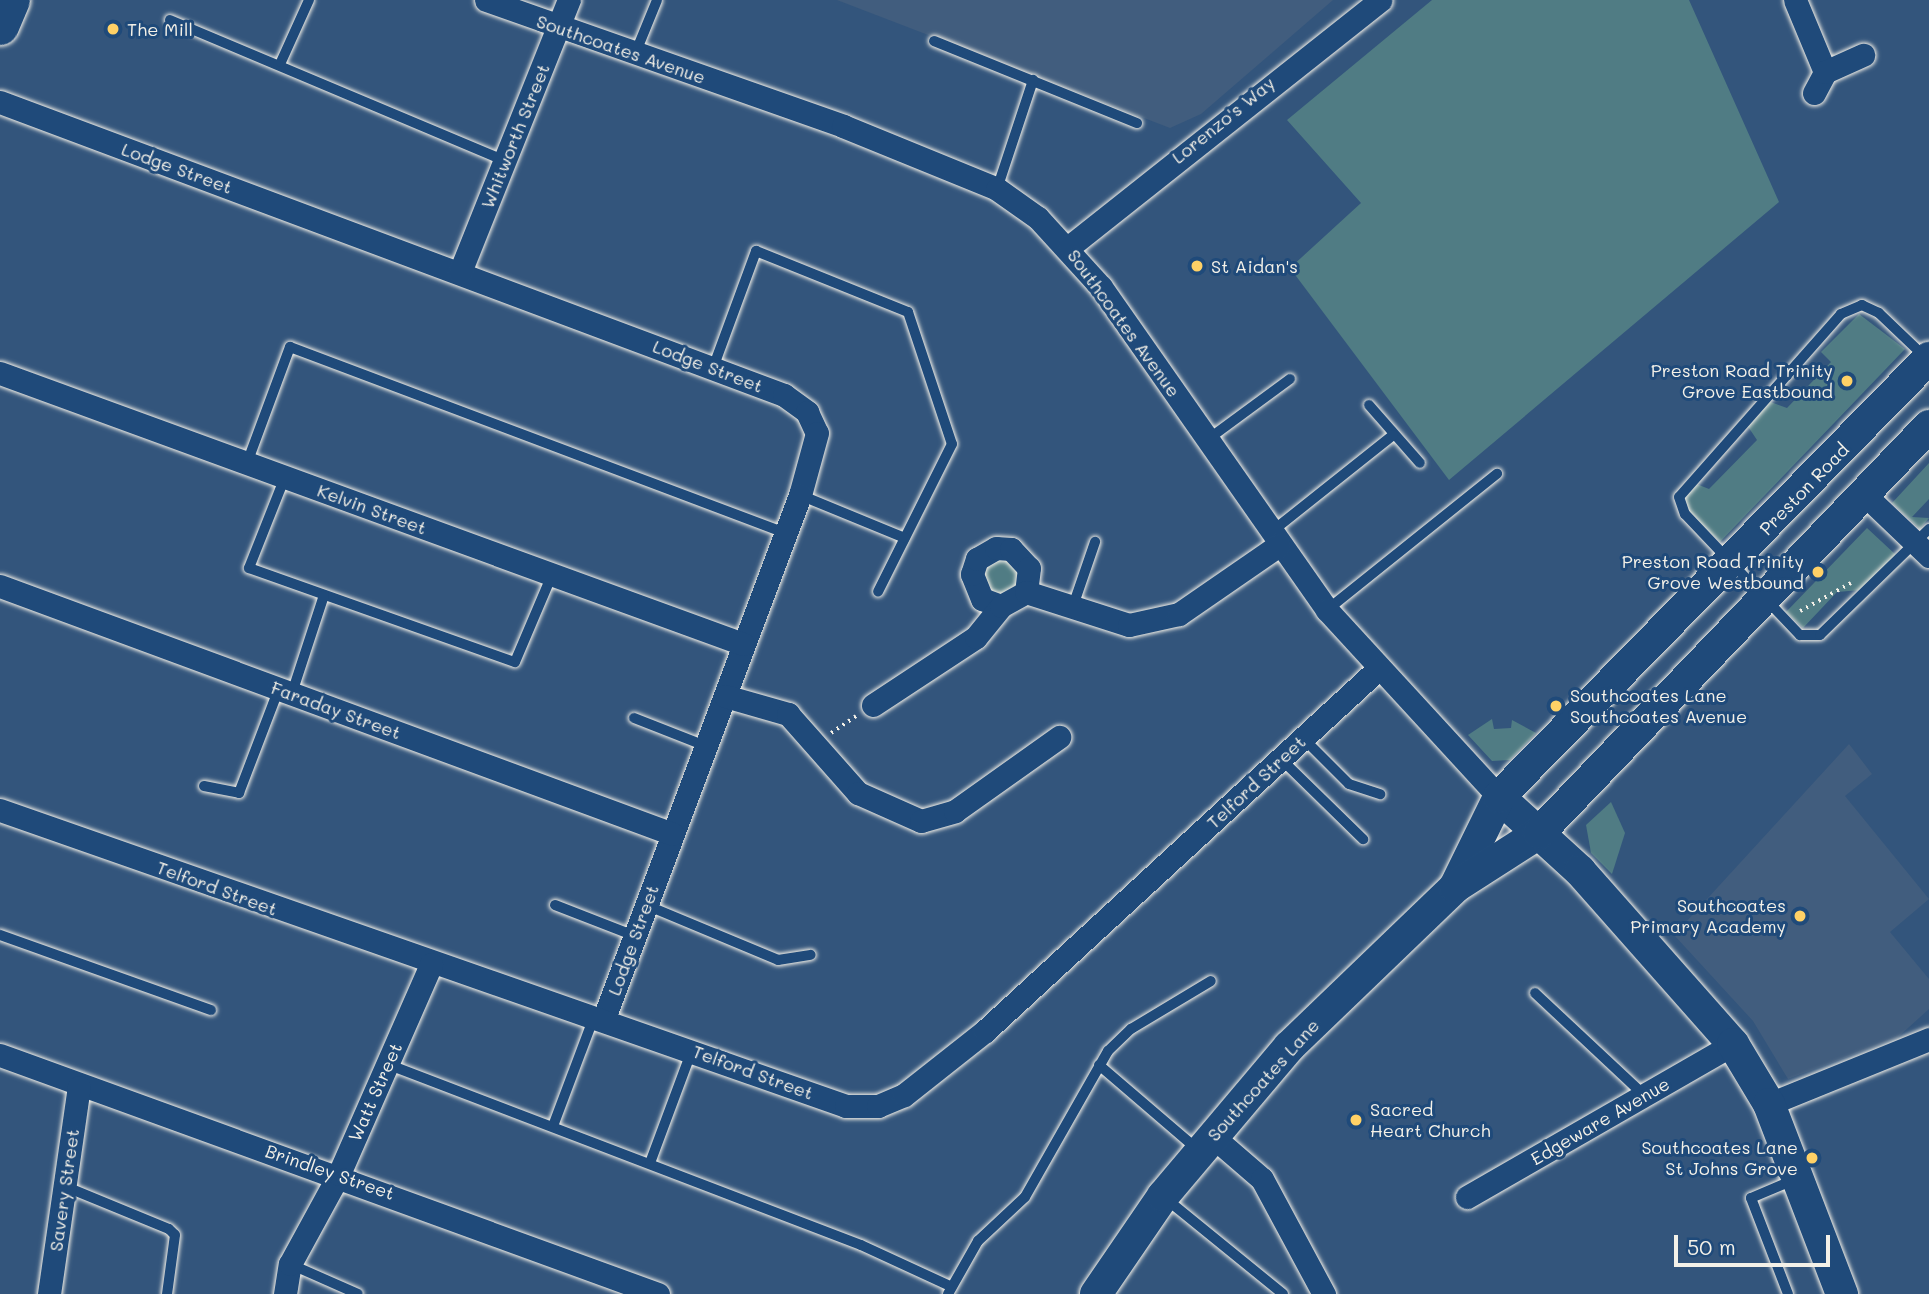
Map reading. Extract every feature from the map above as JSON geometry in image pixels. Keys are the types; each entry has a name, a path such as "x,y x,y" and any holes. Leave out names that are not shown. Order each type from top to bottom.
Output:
{"highway":[{"path":"0,26 11,0"}],"street":[{"name":"Southcoates Avenue","path":"486,0 558,28 843,126 997,189 1070,246 1327,610 1499,797"},
{"name":"Whitworth Street","path":"460,272 569,0"},
{"name":"Lorenzo's Way","path":"1070,246 1380,0"},
{"path":"1795,0 1825,72"},
{"path":"1814,93 1825,72 1863,55"},
{"name":"Lodge Street","path":"0,102 784,395 807,412 817,433 800,495 635,936 599,1017"},
{"name":"Preston Road","path":"1499,797 1732,564 1929,359"},
{"name":"Kelvin Street","path":"0,373 743,645"},
{"path":"1539,833 1774,608 1864,494 1929,426"},
{"path":"1864,494 1924,542"},
{"path":"873,705 976,637 1001,606 1026,592 1129,625 1179,614 1275,539"},
{"path":"1001,606 982,599 972,574 977,559 996,548 1011,549 1029,568 1026,592"},
{"name":"Faraday Street","path":"0,586 673,834"},
{"name":"Telford Street","path":"0,810 431,964 599,1017 846,1106 878,1106 904,1095 985,1031 1379,668"},
{"path":"725,696 788,714 858,793 921,821 956,811 1059,737"},
{"path":"1499,797 1539,833 1733,1045 1769,1104 1842,1294"},
{"name":"Southcoates Lane","path":"1455,887 1499,797"},
{"name":"Southcoates Lane","path":"1096,1294 1163,1196 1205,1143 1289,1047 1455,887 1539,833"},
{"name":"Watt Street","path":"285,1294 290,1264 340,1174 431,964"},
{"path":"1769,1104 1929,1039"},
{"name":"Edgeware Avenue","path":"1467,1197 1733,1045"},
{"name":"Brindley Street","path":"0,1055 79,1087 340,1174 658,1294"},
{"name":"Savery Street","path":"49,1294 79,1087"},
{"path":"1205,1143 1262,1178 1324,1294"}],"lane":[{"path":"281,62 309,0"},
{"path":"635,54 657,0"},
{"path":"170,20 281,62 505,160"},
{"path":"934,41 1137,123"},
{"path":"997,189 1033,80"},
{"path":"713,368 756,251 908,312 952,444 878,592"},
{"path":"1924,542 1889,569 1820,635 1800,635 1685,514 1678,496 1841,314 1862,305 1879,313 1929,359"},
{"path":"247,463 290,346 785,533"},
{"path":"1207,440 1290,379"},
{"path":"1369,405 1420,463"},
{"path":"1275,539 1394,435"},
{"path":"1327,610 1497,474"},
{"path":"285,477 249,568 515,662 552,575"},
{"path":"800,495 905,538"},
{"path":"1073,606 1095,542"},
{"path":"204,786 239,793 324,595"},
{"path":"634,718 706,746"},
{"path":"1303,738 1349,785 1380,794"},
{"path":"1281,759 1363,839"},
{"path":"555,905 635,936"},
{"path":"646,905 778,960 811,955"},
{"path":"0,934 211,1010"},
{"path":"387,1064 650,1163 949,1290 978,1241 1025,1197 1099,1065 1131,1029 1211,981"},
{"path":"1535,993 1644,1095"},
{"path":"553,1126 599,1017"},
{"path":"650,1163 692,1050"},
{"path":"1099,1065 1205,1143"},
{"path":"1788,1294 1751,1198 1798,1178"},
{"path":"64,1186 169,1229 174,1235 167,1294"},
{"path":"1163,1196 1283,1294"},
{"path":"290,1264 358,1294"}],"path":[{"path":"1774,608 1889,569"},
{"path":"816,743 873,705"}],"shaded area":[{"path":"837,0 1333,0 1201,114 1170,128"},
{"name":"Southcoates Primary Academy","path":"1849,744 1872,774 1845,796 1929,899 1890,932 1929,979 1929,1009 1897,1038 1788,1079 1753,1021 1674,935"}],"green space":[{"path":"1432,0 1689,0 1779,202 1449,480 1290,268 1361,203 1287,120"},
{"path":"1859,314 1905,349 1720,542 1690,513 1684,498 1694,483 1709,489 1757,440 1747,425 1768,401 1787,408 1831,362 1821,352"},
{"path":"1929,463 1929,499 1912,517 1929,518 1920,529 1892,503"},
{"path":"1867,528 1896,555 1861,590 1837,592 1803,628 1786,612"},
{"path":"1000,560 1013,565 1018,578 1013,591 1000,596 987,591 982,578 987,565"},
{"path":"1492,719 1494,729 1511,728 1512,720 1536,733 1510,760 1492,761 1468,735"},
{"path":"1611,802 1625,833 1612,874 1591,853 1586,825"}],"place":[{"name":"The Mill","path":"113,29"},
{"name":"St Aidan's","path":"1197,266"},
{"name":"Preston Road Trinity Grove Eastbound","path":"1847,381"},
{"name":"Preston Road Trinity Grove Westbound","path":"1818,572"},
{"name":"Southcoates Lane Southcoates Avenue","path":"1556,706"},
{"name":"Southcoates Primary Academy","path":"1800,916"},
{"name":"Sacred Heart Church","path":"1356,1120"},
{"name":"Southcoates Lane St Johns Grove","path":"1812,1158"}]}
